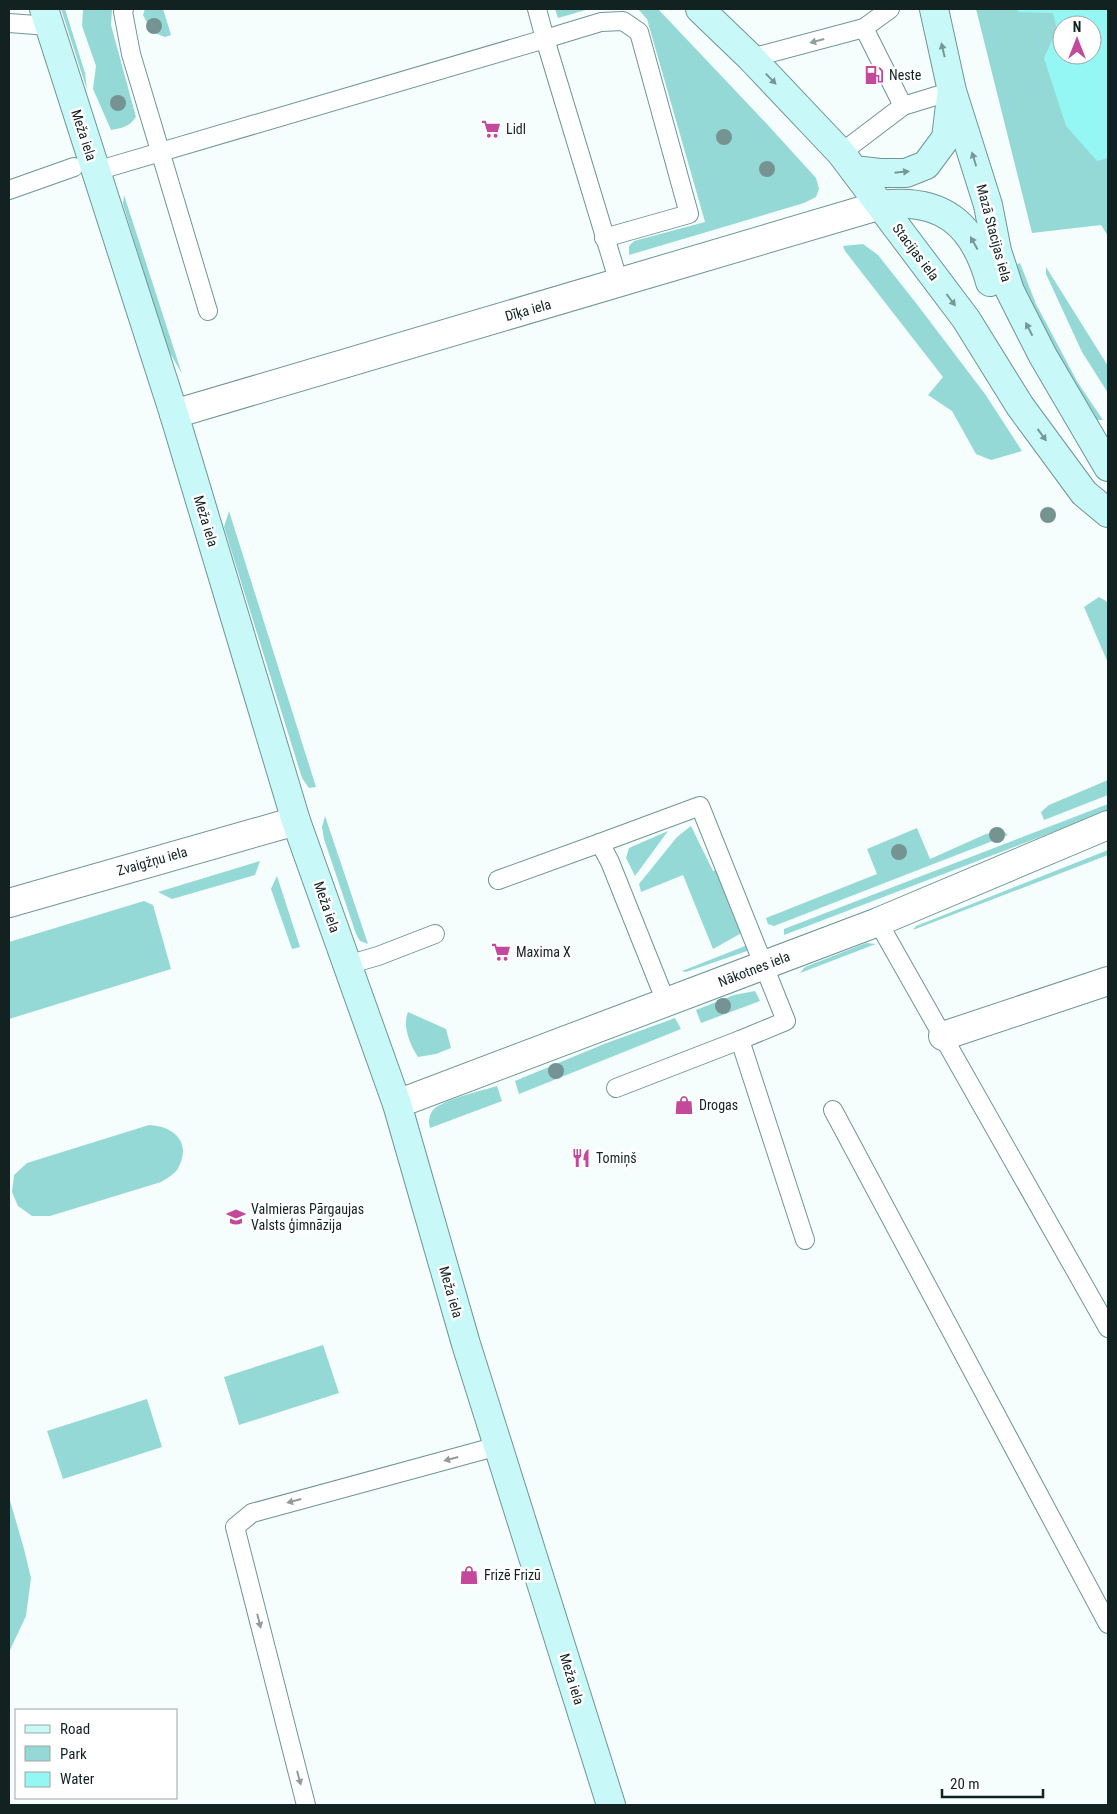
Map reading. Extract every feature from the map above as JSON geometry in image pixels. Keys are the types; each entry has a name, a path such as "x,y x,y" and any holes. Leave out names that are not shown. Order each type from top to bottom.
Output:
{"street":[{"name":"Stacijas iela","path":"700,9 751,58 848,161 966,319 1020,406 1078,485 1084,493 1108,513"},
{"name":"Mazā Stacijas iela","path":"934,9 952,91 988,205 997,252 1010,291 1043,356 1108,467"},
{"name":"Meža iela","path":"46,17 85,169 174,414 296,821 397,1104 463,1334 611,1805"},
{"path":"848,161 880,173 906,173 926,165 946,138 952,91"},
{"path":"881,205 902,202 928,205 955,219 972,238 985,265 1001,314 1019,349 1052,391 1079,417"},
{"name":"Dīķa iela","path":"174,414 881,205"},
{"name":"Zvaigžņu iela","path":"9,903 296,821"},
{"name":"Nākotnes iela","path":"397,1104 878,922 1108,825"},
{"path":"943,1036 1108,981"}],"lane":[{"path":"124,9 131,54 208,311"},
{"path":"537,9 619,283"},
{"path":"751,58 864,28 890,9"},
{"path":"9,23 46,17"},
{"path":"9,190 85,169 161,152 601,22 622,21 638,32 689,214 604,238"},
{"path":"864,28 903,106"},
{"path":"848,161 903,106 952,91"},
{"path":"498,880 700,806 786,1021 616,1088"},
{"path":"600,843 610,862 666,1002"},
{"path":"878,922 1108,1328"},
{"path":"347,964 378,956 435,934"},
{"path":"740,1040 805,1240"},
{"path":"833,1110 1106,1613"},
{"path":"306,1805 235,1527 252,1512 498,1446"}],"green space":[{"path":"61,9 65,9 85,73 87,90"},
{"path":"83,9 112,9 111,25 136,117 131,123 122,128 111,130 93,89 96,66 82,26"},
{"path":"145,9 163,9 171,35 165,37 152,32 143,15"},
{"path":"555,9 589,9 558,18"},
{"path":"638,9 658,9 766,123 816,178 819,189 816,197 804,203 629,255 629,246 634,241 705,222 647,19"},
{"path":"976,9 1108,9 1108,236 1101,225 1032,233"},
{"path":"124,195 182,374 166,346 123,204"},
{"path":"863,244 878,255 916,303 985,394 1022,451 991,460 976,454 952,411 928,395 943,377 843,246"},
{"path":"1020,263 1036,304 1078,383 1103,420 1093,418 1027,302 1014,266"},
{"path":"1046,267 1108,366 1108,393 1082,352 1046,274"},
{"path":"229,511 316,787 309,788 302,778 224,527"},
{"path":"1099,597 1108,604 1108,663 1084,607"},
{"path":"1108,780 1108,795 1044,820 1041,812 1049,805"},
{"path":"1108,804 1108,811 784,935 784,929"},
{"path":"325,816 368,944 360,941 356,934 324,839 322,827"},
{"path":"691,826 713,871 721,867 745,931 713,949 683,875 641,892 639,884 677,837"},
{"path":"917,828 930,859 986,834 1002,830 1008,835 774,926 768,924 766,918 877,874 867,849"},
{"path":"668,831 635,876 626,858 629,848"},
{"path":"1108,850 1108,855 913,930 916,926"},
{"path":"260,861 255,875 172,899 158,892"},
{"path":"277,876 300,947 292,949 271,889"},
{"path":"144,901 153,905 171,969 9,1019 9,942"},
{"path":"866,943 876,944 800,973 805,967"},
{"path":"750,944 747,951 686,972 682,971"},
{"path":"755,991 760,1001 701,1023 696,1010 734,995"},
{"path":"408,1012 446,1029 451,1048 436,1054 418,1057 412,1047 406,1029"},
{"path":"675,1018 681,1029 519,1094 515,1081 604,1044"},
{"path":"497,1086 502,1101 430,1128 431,1114 438,1106 445,1102"},
{"path":"149,1125 158,1126 174,1133 182,1145 183,1152 177,1170 165,1180 50,1216 32,1216 18,1206 12,1192 14,1175 27,1163"},
{"path":"323,1345 339,1393 239,1425 224,1377"},
{"path":"147,1399 162,1447 63,1479 47,1431"},
{"path":"9,1497 31,1578 26,1616 9,1652"}],"water":[{"path":"1017,9 1108,9 1108,158 1097,161 1066,126 1044,58 1052,40 1052,65 1102,65 1102,15 1054,15 1053,13 1018,12"}],"place":[{"name":"Neste","path":"874,75"},
{"name":"Lidl","path":"491,129"},
{"name":"Maxima X","path":"501,952"},
{"name":"Drogas","path":"684,1105"},
{"name":"Tomiņš","path":"581,1158"},
{"name":"Valmieras Pārgaujas Valsts ģimnāzija","path":"236,1217"},
{"name":"Frizē Frizū","path":"469,1575"}]}
